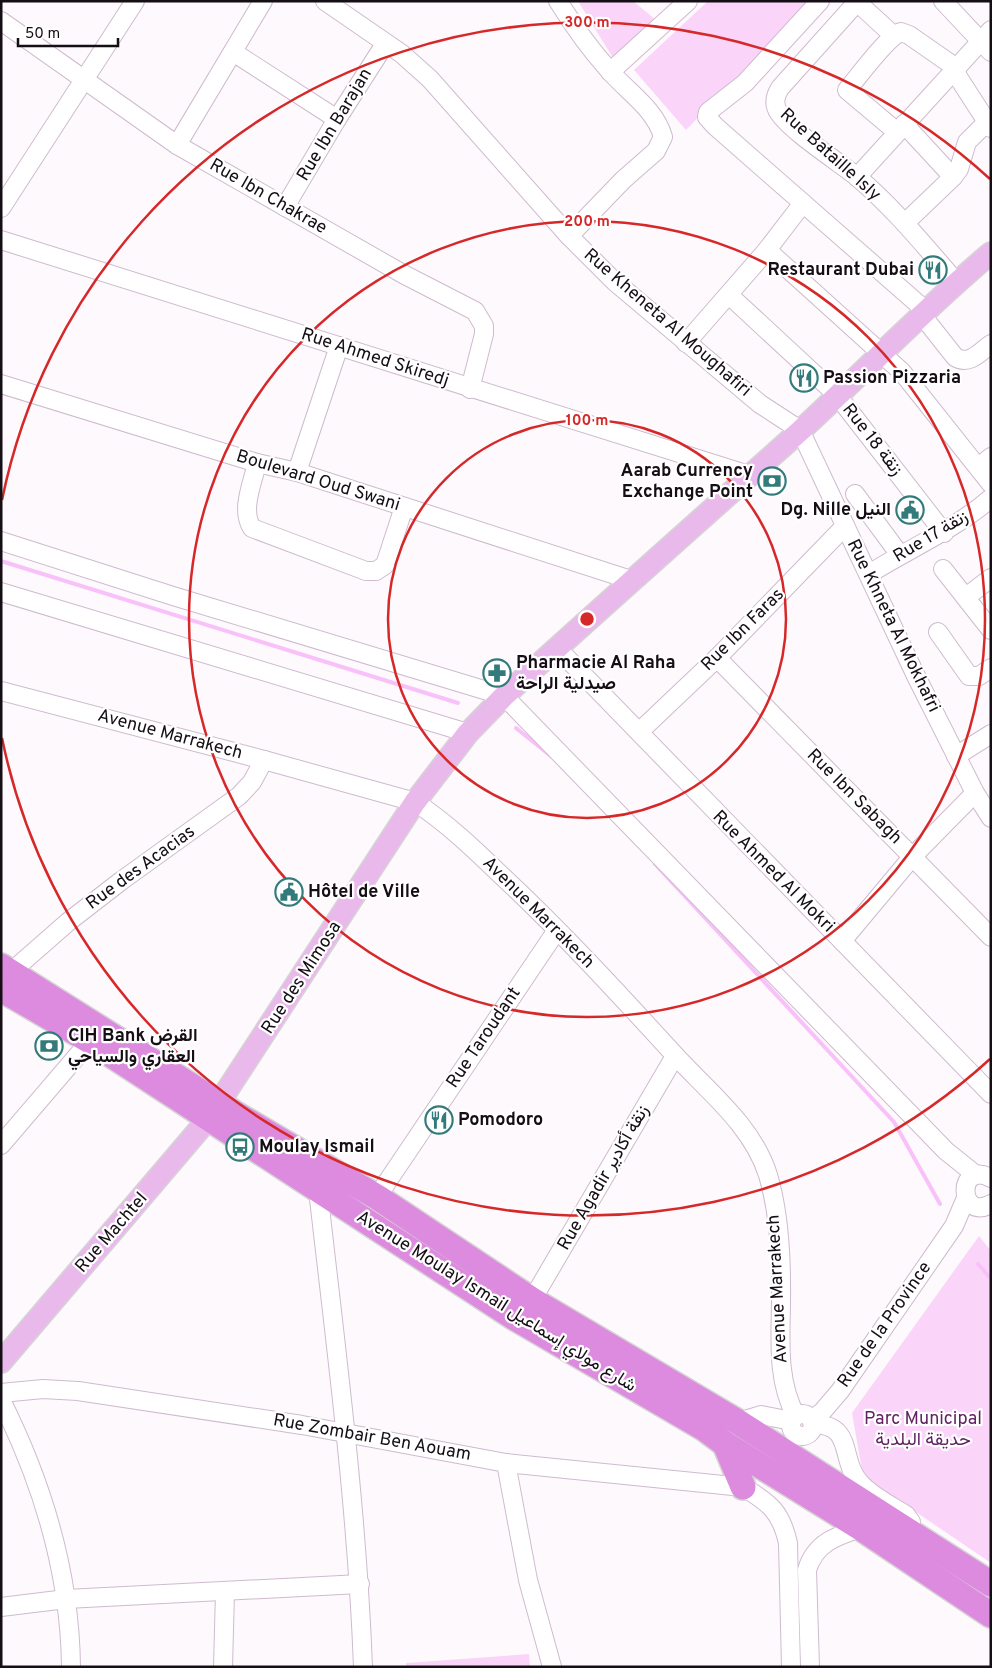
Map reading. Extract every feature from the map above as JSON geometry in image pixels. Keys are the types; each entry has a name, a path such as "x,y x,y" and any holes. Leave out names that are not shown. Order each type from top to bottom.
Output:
{"highway":[{"name":"Avenue Moulay Ismail شارع مولاي إسماعيل","path":"5,976 28,1005 215,1111 377,1197 532,1300 738,1422 991,1584"},
{"name":"Avenue Moulay Ismail شارع مولاي إسماعيل","path":"5,976 215,1111 318,1190 515,1318 705,1429 725,1444 861,1528 991,1615"},
{"path":"1,998 28,1005"},
{"path":"725,1444 743,1487"}],"main road":[{"name":"Rue des Mimosa","path":"215,1111 415,802 428,788 468,733 504,696 800,430 883,354 923,312 991,253"},
{"name":"Rue Machtel","path":"1,1362 215,1111"}],"street":[{"path":"1,208 135,1"},
{"path":"177,145 263,1"},
{"name":"Rue Kheneta Al Moughafiri","path":"325,1 402,54 430,80 569,236 614,281 760,404 800,430"},
{"path":"558,1 579,36 610,72 655,118 663,137 656,151 623,180 569,236"},
{"path":"610,72 688,1"},
{"path":"820,1 745,83 708,112 707,117 923,312 955,357 960,360 970,359 991,344"},
{"path":"858,1 895,36"},
{"name":"Rue Bataille Isly","path":"858,1 780,88 775,97 777,110 783,118 857,177 905,222 956,282"},
{"path":"857,177 955,67 987,41 943,1"},
{"name":"Rue Ibn Chakrae","path":"1,21 177,145 403,274 475,311 484,326 484,334 470,389"},
{"path":"905,222 953,177 959,169 967,142 989,126 958,77 955,67 902,32 895,36 848,90 901,128 953,177"},
{"name":"Rue Ibn Barajan","path":"285,207 337,118 385,44"},
{"path":"233,52 337,118"},
{"path":"686,343 768,250 803,203"},
{"name":"Rue Ahmed Skiredj","path":"1,240 470,389 749,475"},
{"path":"768,250 902,372 985,462 991,484"},
{"name":"Rue 18 زنقة","path":"729,295 837,395 944,532"},
{"path":"297,472 339,346"},
{"name":"Boulevard Oud Swani","path":"1,384 258,463 297,472 634,581"},
{"name":"Rue Khneta Al Mokhafri","path":"800,430 956,756 975,793 991,818"},
{"path":"258,463 246,508 248,520 252,528 366,571 376,571 386,566 404,508"},
{"path":"855,494 900,555"},
{"name":"Rue 17 زنقة","path":"869,574 944,532 991,498"},
{"name":"Rue Ibn Faras","path":"639,732 717,658 845,526"},
{"path":"1,541 173,596 504,696 946,1151 981,1191"},
{"path":"943,569 991,630"},
{"path":"966,597 991,578"},
{"path":"1,592 468,733"},
{"path":"938,632 969,676 976,677 991,668"},
{"name":"Rue Ahmed Al Mokri","path":"558,648 991,1094"},
{"name":"Rue Ibn Sabagh","path":"717,658 991,937"},
{"name":"Avenue Marrakech","path":"1,691 415,802 430,812 464,842 558,930 675,1056 711,1090 753,1145 767,1174 778,1235 784,1386 803,1420"},
{"path":"956,756 991,734"},
{"name":"Rue des Acacias","path":"5,976 68,922 121,881 239,796 252,782 264,760"},
{"path":"842,941 913,856 975,793"},
{"name":"Rue Taroudant","path":"377,1197 558,930"},
{"path":"1,1145 90,1041"},
{"name":"Rue Agadir زنقة أكادير","path":"532,1300 675,1056"},
{"path":"318,1190 346,1435 360,1584 363,1667"},
{"name":"Rue de la Province","path":"803,1420 822,1412 838,1393 954,1226 981,1191"},
{"name":"Rue Zombair Ben Aouam","path":"1,1394 43,1389 78,1391 234,1414 506,1463 743,1487"},
{"path":"838,1393 839,1433 860,1484 906,1515 924,1540"},
{"path":"1,1400 24,1451 43,1505 59,1561 71,1637 71,1667"},
{"path":"738,1422 761,1415 826,1424 834,1427 839,1433"},
{"path":"506,1463 528,1580 552,1667"},
{"path":"743,1487 769,1504 782,1520 785,1530 788,1543 791,1667"},
{"path":"810,1667 807,1570 810,1559 819,1547 827,1542 861,1528"},
{"path":"1,1607 66,1599 360,1584"},
{"path":"224,1667 225,1592"}],"green space":[{"path":"578,1 633,1 656,20 613,58"},
{"path":"708,1 811,1 686,130 634,70"},
{"name":"Parc Municipal حديقة البلدية","path":"979,1236 991,1251 991,1563 863,1476 852,1413"},
{"path":"529,1654 530,1667 406,1667 406,1663"}],"waterway":[{"path":"1,561 458,703"},
{"path":"516,728 552,757"},
{"path":"655,864 894,1122 940,1204"},
{"path":"978,1264 991,1279"}],"place":[{"name":"Restaurant Dubai","path":"933,270"},
{"name":"Passion Pizzaria","path":"804,378"},
{"name":"Aarab Currency Exchange Point","path":"772,481"},
{"name":"Dg. Nille النيل","path":"910,510"},
{"name":"Pharmacie Al Raha صيدلية الراحة","path":"497,673"},
{"name":"Hôtel de Ville","path":"289,892"},
{"name":"CIH Bank القرض العقاري والسياحي","path":"49,1046"},
{"name":"Pomodoro","path":"439,1120"},
{"name":"Moulay Ismail","path":"240,1147"}]}
